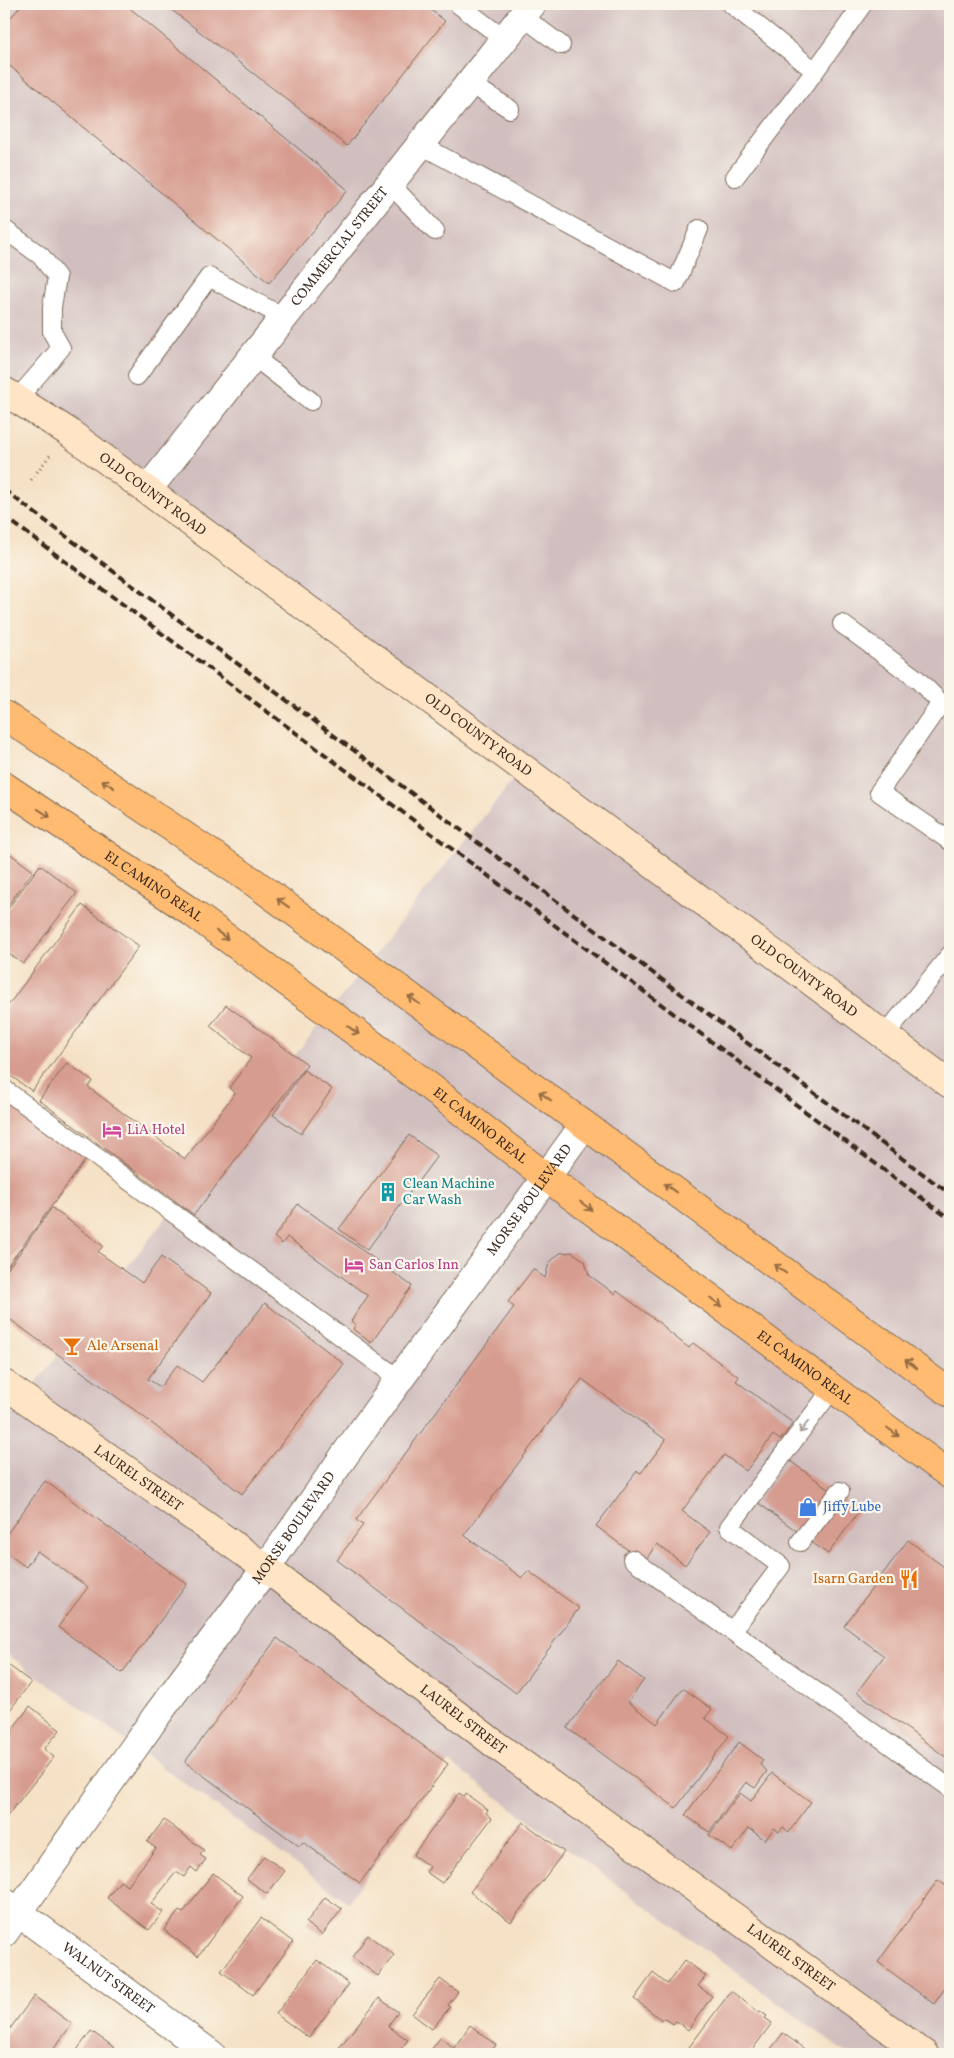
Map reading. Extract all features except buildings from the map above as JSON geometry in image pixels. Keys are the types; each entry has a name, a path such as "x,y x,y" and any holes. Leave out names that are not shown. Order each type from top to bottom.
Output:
{"main road":[{"name":"OLD COUNTY ROAD","path":"10,395 68,431 148,489 950,1084"},
{"path":"4,715 255,883 950,1393"},
{"name":"EL CAMINO REAL","path":"4,786 187,909 418,1077 546,1177 950,1475"},
{"name":"LAUREL STREET","path":"4,1384 266,1568 496,1745 924,2054"}],"street":[{"name":"COMMERCIAL STREET","path":"148,489 527,10"},
{"name":"MORSE BOULEVARD","path":"8,1916 266,1568 584,1125"},
{"name":"WALNUT STREET","path":"8,1916 211,2054"}],"lane":[{"path":"458,4 504,39"},
{"path":"732,4 815,71"},
{"path":"735,177 863,4"},
{"path":"527,10 561,45"},
{"path":"469,83 510,109"},
{"path":"421,145 676,283 699,229"},
{"path":"390,184 435,232"},
{"path":"4,229 41,256 57,277 52,307 52,332 61,348 10,395"},
{"path":"136,376 209,277 284,318"},
{"path":"254,357 311,400"},
{"path":"842,624 917,679 941,703 880,792 950,841"},
{"path":"884,1036 950,955"},
{"path":"4,1089 400,1380"},
{"path":"732,1631 781,1566 729,1527 833,1388"},
{"path":"800,1542 840,1491"},
{"path":"632,1559 950,1788"}],"path":[{"path":"31,480 50,454"}],"shaded area":[{"path":"4,4 950,4 950,2054 848,2054 449,1762 348,1902 4,1652 4,1423 523,767 4,391"}],"railway":[{"path":"4,490 950,1194"},
{"path":"4,516 950,1219"}],"place":[{"name":"LiA Hotel","path":"112,1130"},
{"name":"Clean Machine Car Wash","path":"388,1192"},
{"name":"San Carlos Inn","path":"354,1265"},
{"name":"Ale Arsenal","path":"72,1346"},
{"name":"Jiffy Lube","path":"808,1507"},
{"name":"Isarn Garden","path":"909,1579"}]}
